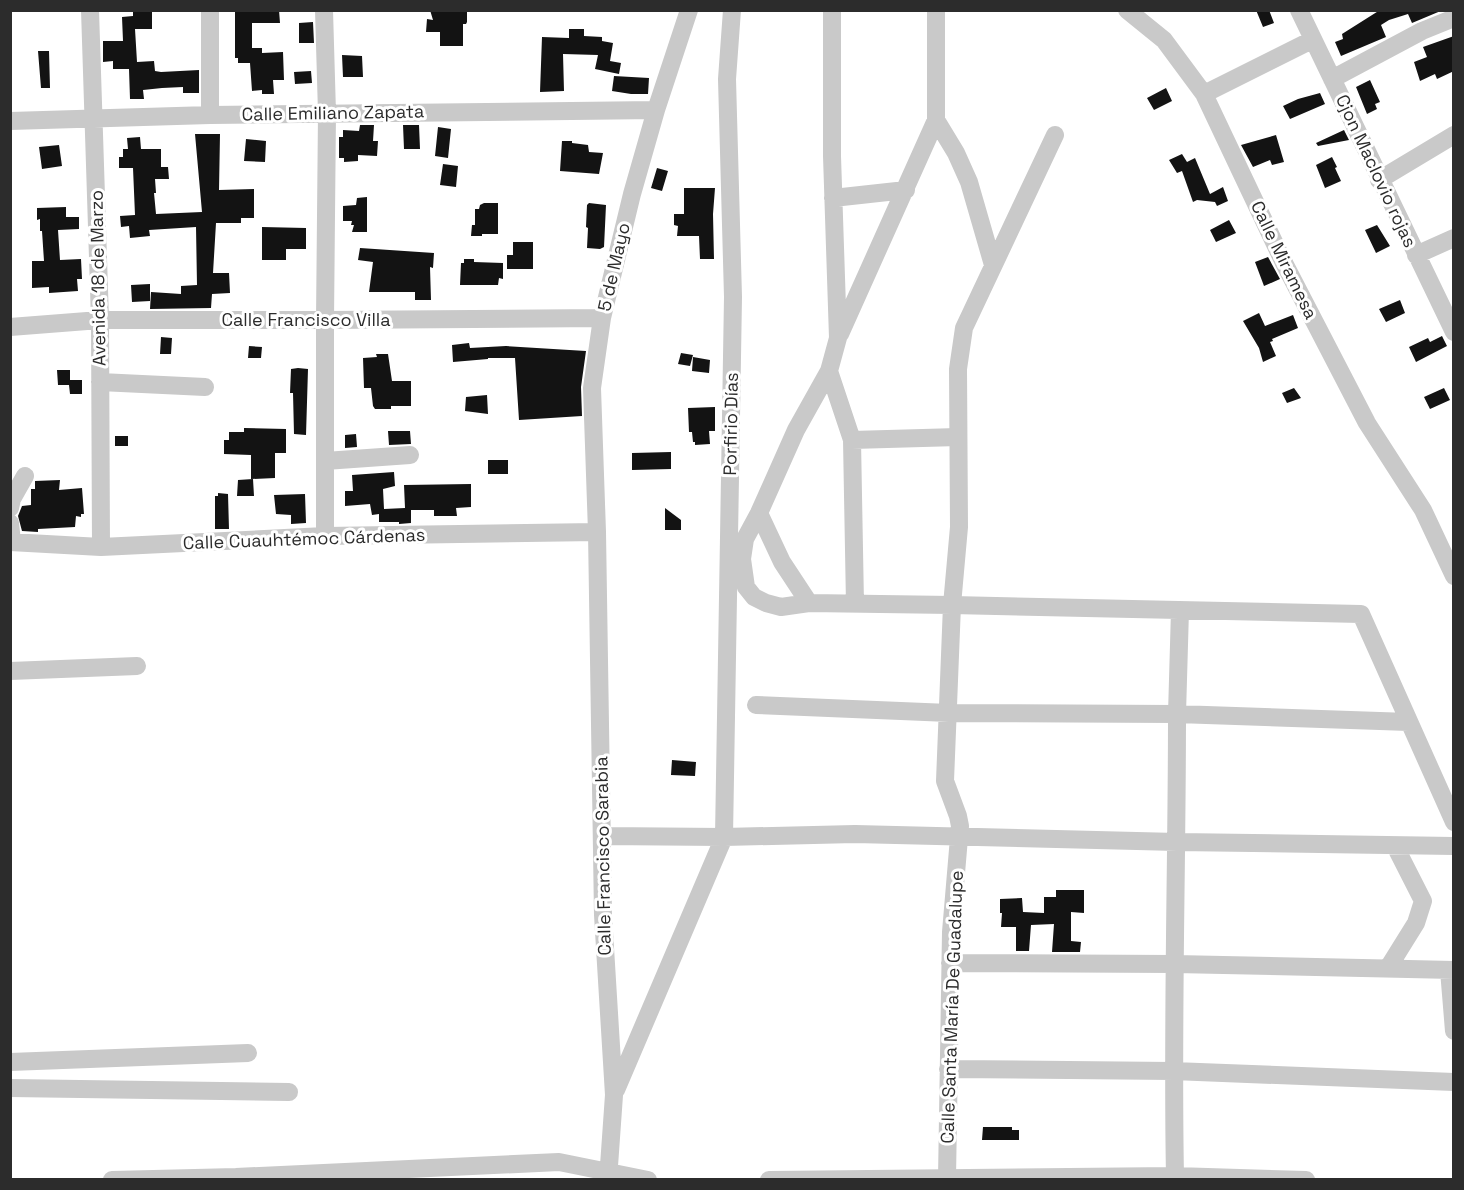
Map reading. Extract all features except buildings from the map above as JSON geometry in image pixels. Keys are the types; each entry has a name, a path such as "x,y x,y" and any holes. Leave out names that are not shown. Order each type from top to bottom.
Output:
{"street":[{"name":"Avenida 18 de Marzo","path":"90,10 100,320 101,546"},
{"path":"210,10 210,115"},
{"path":"324,10 327,113 325,536"},
{"name":"5 de Mayo","path":"597,532 592,388 602,318 632,194 656,110 689,10"},
{"name":"Porfirio Días","path":"724,837 733,297 727,79 732,10"},
{"path":"832,10 833,198 838,338"},
{"path":"936,10 936,120 838,338 829,371 796,430 759,513 745,538 742,559 746,587 754,597 781,607 810,603 855,604 951,600 1180,610 1361,614 1454,822"},
{"name":"Calle Miramesa","path":"1127,10 1164,40 1204,94 1283,261 1367,423 1423,510 1454,576"},
{"name":"Cjon Maclovio rojas","path":"1299,10 1454,332"},
{"path":"1332,79 1422,31 1454,18"},
{"path":"1204,94 1312,40"},
{"name":"Calle Emiliano Zapata","path":"10,121 94,117 327,113 656,110"},
{"path":"936,120 956,153 969,182 993,265"},
{"path":"951,600 959,527 958,369 964,328 1054,135"},
{"path":"1379,180 1454,135"},
{"path":"833,198 906,190"},
{"path":"1416,255 1454,238"},
{"name":"Calle Francisco Villa","path":"10,327 100,320 602,318"},
{"path":"829,371 852,440 855,604"},
{"path":"100,382 205,387"},
{"path":"852,440 958,437"},
{"path":"325,461 410,455"},
{"path":"10,508 25,476"},
{"path":"759,513 782,562 810,603"},
{"path":"10,523 11,542"},
{"name":"Calle Cuauhtémoc Cárdenas","path":"11,542 101,546 325,536 597,532"},
{"name":"Calle Francisco Sarabia","path":"597,532 603,915 614,1095 608,1176"},
{"name":"Calle Santa María De Guadalupe","path":"947,1179 950,963 960,826 945,781 944,760 949,713 951,600"},
{"path":"1175,1176 1173,1071 1180,610"},
{"path":"10,671 137,666"},
{"path":"756,705 949,713 1177,714 1409,722"},
{"path":"602,836 724,837 855,834 1454,846"},
{"path":"614,1095 724,837"},
{"path":"1388,968 1416,924 1423,901 1395,846"},
{"path":"950,963 1175,964 1451,970 1454,1031"},
{"path":"10,1062 248,1053"},
{"path":"948,1069 1173,1071 1454,1082"},
{"path":"10,1088 289,1092"},
{"path":"112,1179 556,1171 648,1179"},
{"path":"769,1179 1154,1178 1175,1176 1306,1179"}]}
